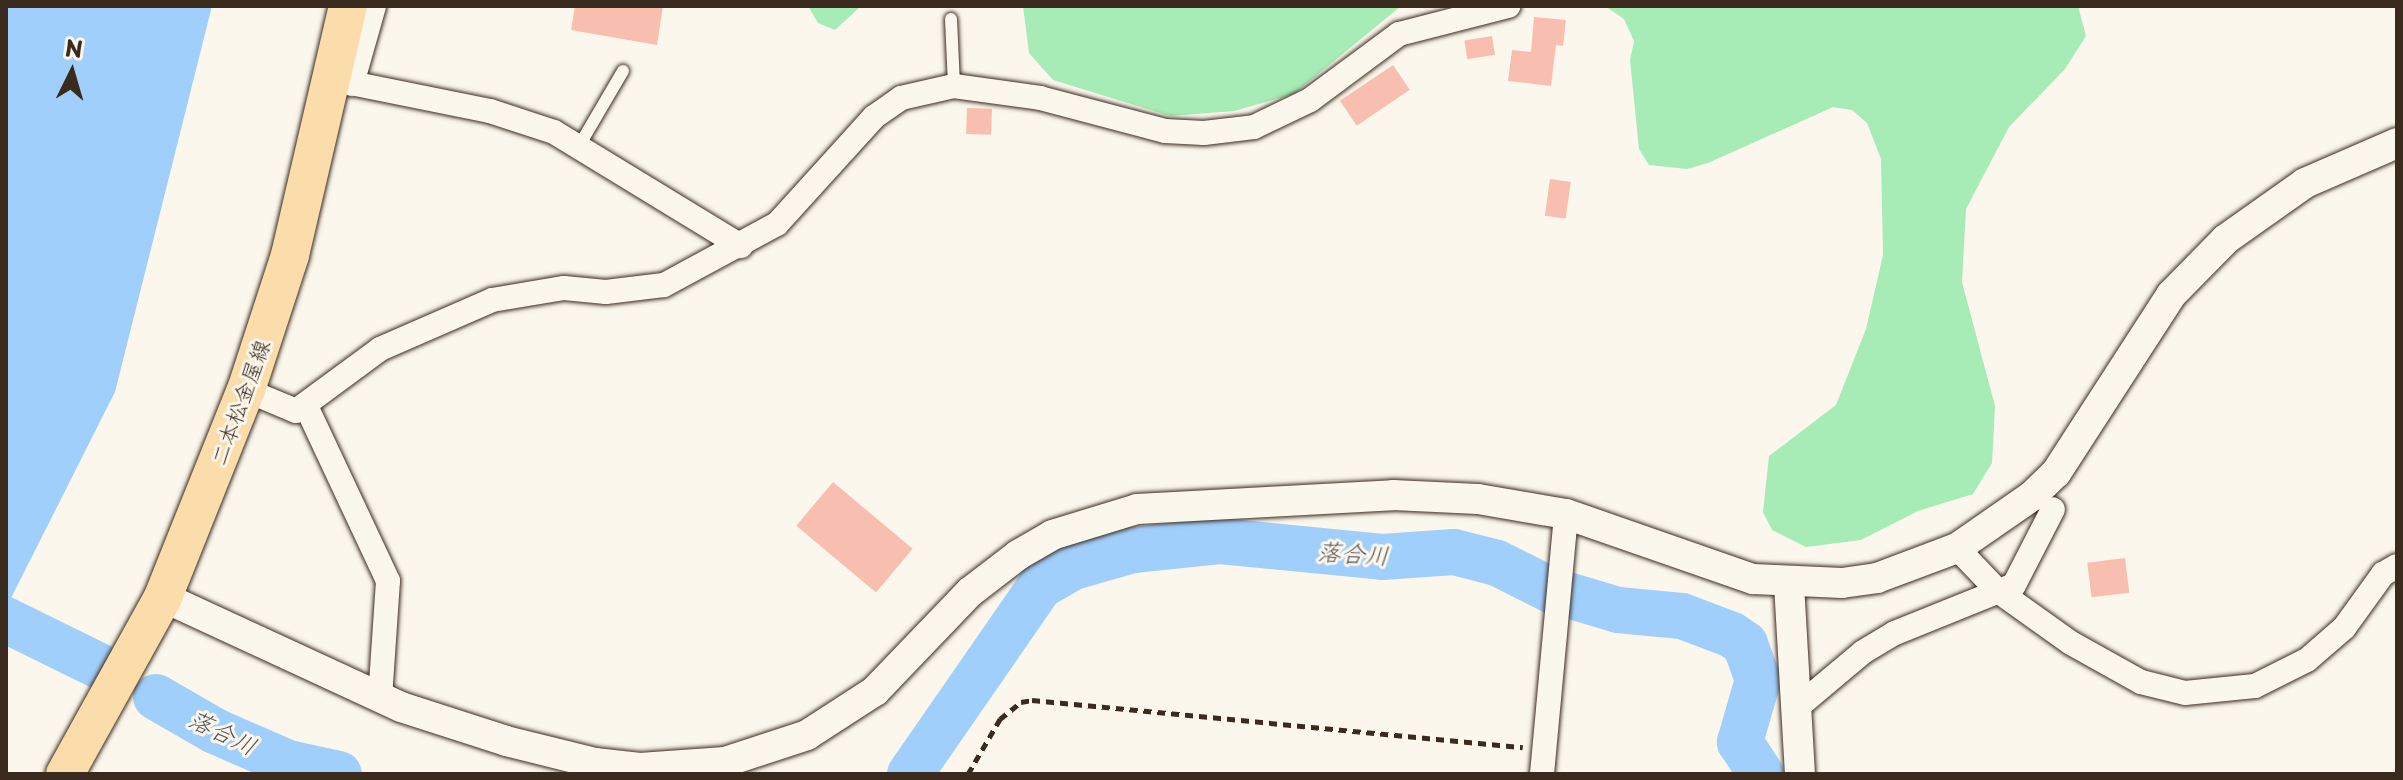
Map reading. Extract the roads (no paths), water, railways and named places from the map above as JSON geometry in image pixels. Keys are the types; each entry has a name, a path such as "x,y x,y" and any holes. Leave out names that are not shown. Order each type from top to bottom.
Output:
{"main road":[{"name":"二本松金屋線","path":"65,774 163,597 246,390 341,81 348,6"}],"street":[{"path":"374,6 341,81 490,111 554,132 741,246"},
{"path":"246,390 284,408 307,408 380,349 492,300 564,288 606,292 664,285 777,224 874,117 901,98 954,86 1040,98 1165,131 1204,133 1254,127 1310,100 1399,34 1508,6"},
{"path":"163,597 380,698 506,741 595,763 640,768 725,762 768,752 844,713 875,691 970,592 1052,535 1101,518 1168,507 1393,495 1478,499 1566,514 1728,573 1789,584 1877,578 1957,548 2056,473 2151,323 2226,239 2305,183 2397,143"},
{"path":"307,408 388,581 380,698"},
{"path":"1794,710 1863,652 1895,633 1998,591 2022,575 2053,509"},
{"path":"1542,774 1566,514"},
{"path":"1957,548 1998,591 2117,671 2164,690 2203,693 2255,686 2307,660 2344,628 2383,574 2397,566"},
{"path":"1789,584 1800,774"}],"lane":[{"path":"951,19 954,86"},
{"path":"579,146 623,71"}],"water":[{"path":"6,6 212,6 115,392 6,608"}],"waterway":[{"name":"落合川","path":"910,774 1040,586 1073,567 1133,550 1220,541 1382,557 1454,552 1497,563 1551,590 1618,610 1682,616 1732,635 1745,644 1758,680 1740,742 1761,774"},
{"name":"落合川","path":"6,620 101,667"},
{"name":"落合川","path":"156,697 215,731 288,763 339,774"}]}
